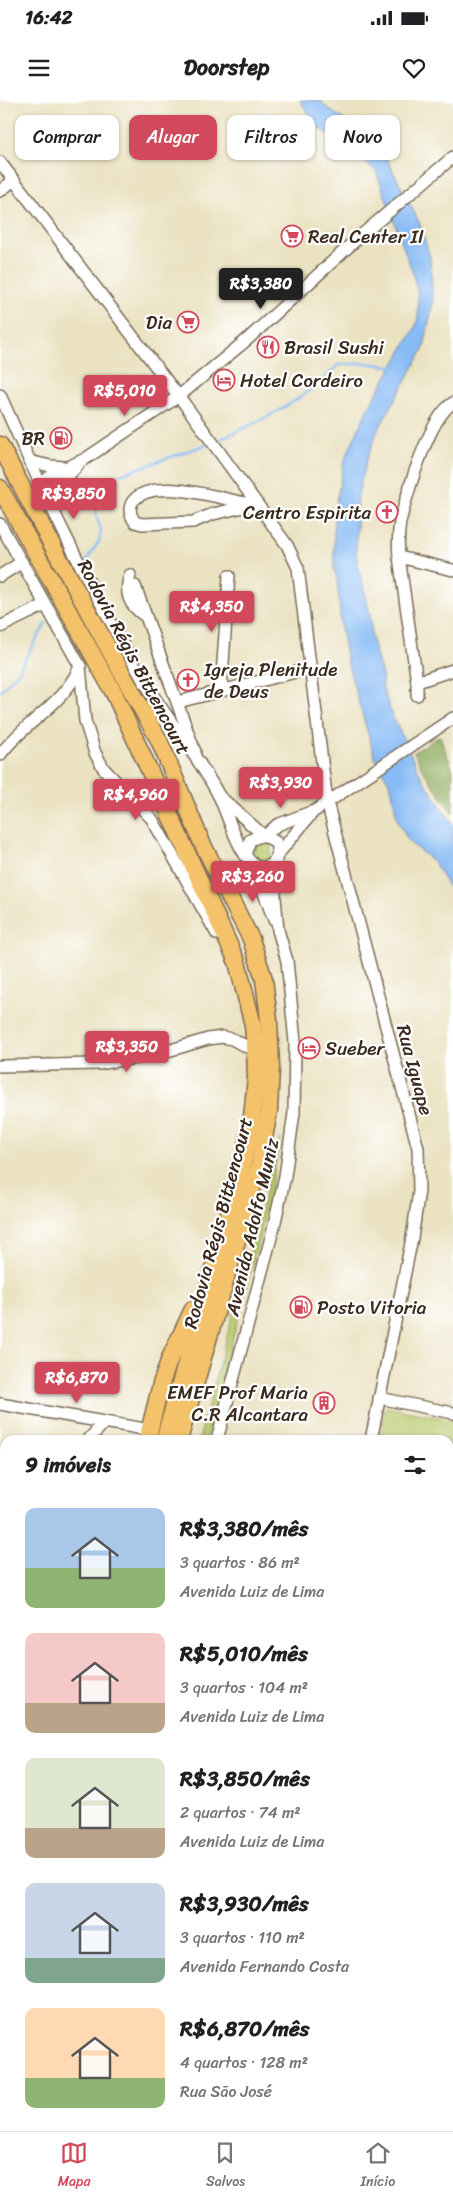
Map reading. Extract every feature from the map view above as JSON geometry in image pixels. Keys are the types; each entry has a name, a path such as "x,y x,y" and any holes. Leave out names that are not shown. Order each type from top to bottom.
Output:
{"highway":[{"name":"Rodovia Régis Bittencourt","path":"0,445 52,544 122,689 237,962 253,1026 256,1078 251,1127 240,1176 165,1435"},
{"name":"Rodovia Régis Bittencourt","path":"0,488 36,553 122,689 158,740 202,843 251,939 264,980 269,1020 271,1066 269,1111 259,1165 180,1435"},
{"path":"149,1435 161,1384 170,1358 214,1264"}],"street":[{"path":"41,484 53,474 85,459 179,396 249,338 357,239 453,157"},
{"name":"Rua Iguape","path":"0,162 112,311 179,396 254,505 287,545 298,568 328,802 418,1148 419,1191 372,1435"},
{"path":"0,191 14,180"},
{"path":"0,395 30,462 122,642 147,686 218,794 237,840 254,866 278,930"},
{"path":"417,695 417,682 398,539 400,523 426,442 440,415 453,403"},
{"path":"55,511 60,485 85,459"},
{"path":"30,462 50,466 68,466"},
{"path":"159,488 188,491 254,505 213,514 187,523 142,524 135,522 130,510 132,502 138,496 159,488"},
{"path":"0,524 45,605 65,636 80,666 84,689 85,721 95,752 104,769 152,819 216,932 237,962"},
{"path":"0,546 14,550"},
{"path":"399,557 453,570"},
{"path":"0,576 22,562"},
{"path":"222,691 229,576"},
{"path":"133,580 127,590 128,597 136,609 145,616 178,702 199,766"},
{"path":"0,627 45,605"},
{"path":"65,636 107,614"},
{"path":"0,755 26,726 65,693 80,666 122,642"},
{"path":"178,702 311,668"},
{"path":"417,682 453,670"},
{"path":"246,852 250,840 264,835 277,825 313,812 453,718"},
{"path":"218,794 264,835 276,842 275,898 278,930"},
{"path":"254,866 266,868 313,812"},
{"name":"Avenida Adolfo Muniz","path":"218,1435 274,1226 291,1137 294,1104 295,1042 286,961 278,930"},
{"path":"0,1066 98,1064 154,1055 208,1039 222,1037 232,1038 255,1051"},
{"path":"379,1398 453,1413"},
{"path":"0,1404 104,1423 149,1435"},
{"path":"93,1435 104,1423"}],"green space":[{"path":"440,736 453,770 453,814 422,769 414,752"},
{"path":"267,838 271,850 268,862 258,863 254,852 254,842"},
{"path":"280,1139 269,1200 207,1435 200,1435"},
{"path":"386,1407 453,1420 453,1435 381,1435"}],"water":[{"path":"300,100 320,100 337,115 325,115 325,132 315,123 315,115 310,115"},
{"path":"362,160 388,160 419,222 430,257 433,302 424,348 377,432 366,462 358,494 356,555 370,614 372,640 382,675 383,689 392,715 422,778 453,824 453,890 447,885 434,862 409,842 397,819 391,786 375,758 347,662 341,628 337,577 334,570 334,513 344,461 367,410 415,328 418,317 418,295 413,274 376,171"}],"waterway":[{"path":"216,441 265,418 296,400 338,365 365,363 397,367"},
{"path":"84,565 99,541 101,531 96,515 100,489 119,475 208,444"},
{"path":"0,691 18,672 46,623"}],"place":[{"name":"Real Center II","path":"292,236"},
{"name":"Dia","path":"188,322"},
{"name":"Brasil Sushi","path":"268,347"},
{"name":"Hotel Cordeiro","path":"224,380"},
{"name":"BR","path":"61,438"},
{"name":"Centro Espirita","path":"387,512"},
{"name":"Igreja Plenitude de Deus","path":"188,680"},
{"name":"Sueber","path":"309,1048"},
{"name":"Posto Vitoria","path":"301,1307"},
{"name":"EMEF Prof Maria C.R Alcantara","path":"324,1403"}]}
